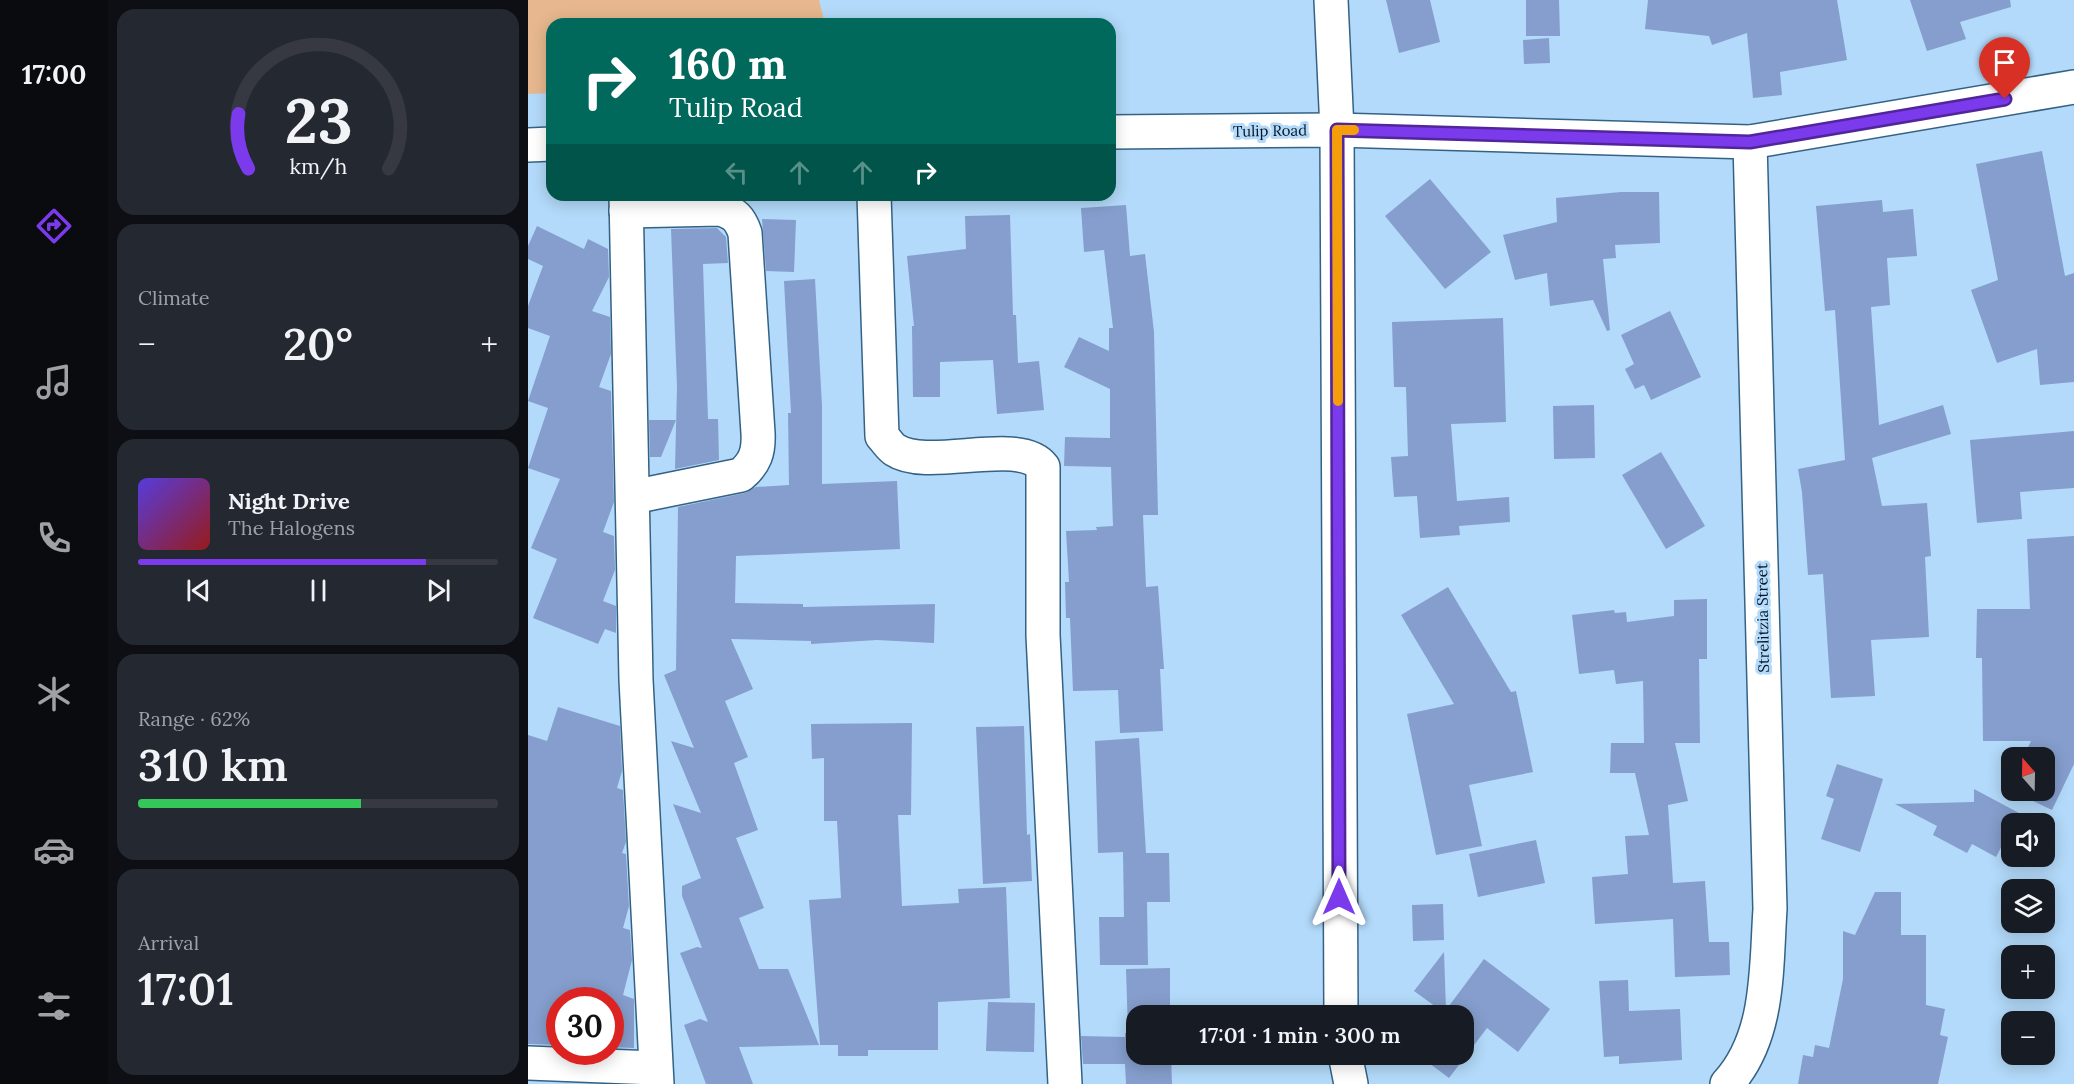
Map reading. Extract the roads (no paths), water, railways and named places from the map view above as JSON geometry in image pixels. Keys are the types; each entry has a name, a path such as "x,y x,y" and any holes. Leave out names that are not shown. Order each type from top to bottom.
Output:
{"street":[{"path":"1331,0 1337,130 1341,1005"},
{"name":"Tulip Road","path":"1116,132 1337,130 1750,142 2074,87"},
{"name":"Strelitzia Street","path":"1727,1084 1736,1075 1754,1039 1762,1011 1770,909 1750,142"},
{"path":"528,144 546,144"},
{"path":"874,201 882,436 895,450 917,457 1020,455 1038,462 1043,467 1043,634 1065,1084"},
{"path":"528,1062 656,1076 636,680 626,203 720,210 732,213 741,221 745,233 759,447 753,465 741,476 633,496"},
{"path":"1348,1065 1352,1084"}]}
